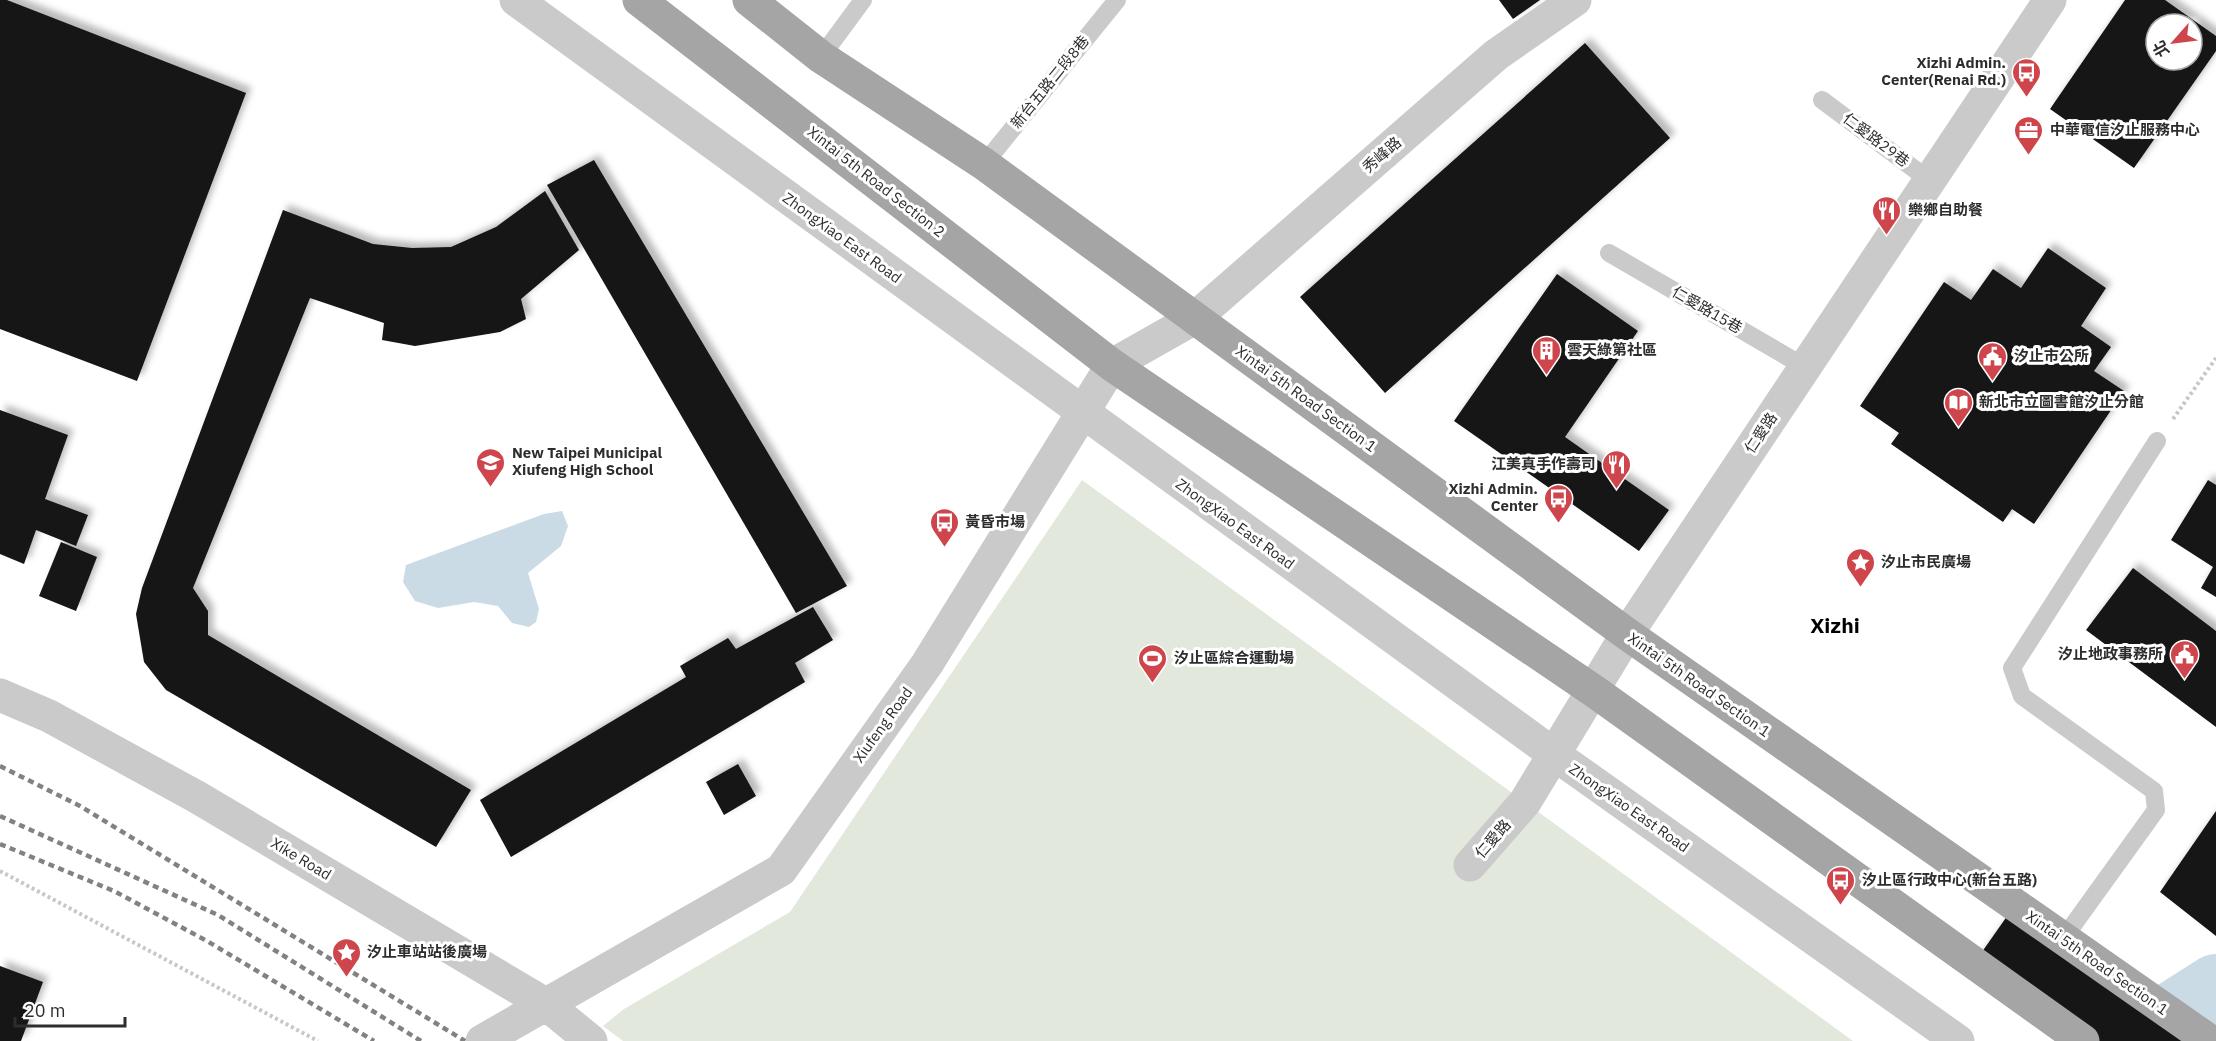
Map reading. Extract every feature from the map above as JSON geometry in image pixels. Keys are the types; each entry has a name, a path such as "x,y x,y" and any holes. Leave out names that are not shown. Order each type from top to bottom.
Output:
{"main road":[{"name":"Xintai 5th Road Section 2","path":"639,0 1112,365"},
{"path":"749,0 822,57 984,164 1195,318"},
{"name":"Xintai 5th Road Section 1","path":"1195,318 1627,634 2210,1041"},
{"path":"1112,365 1594,691 2083,1041"}],"street":[{"name":"ZhongXiao East Road","path":"516,0 1555,755 1958,1041"},
{"name":"秀峰路","path":"1195,318 1496,55 1575,0"},
{"name":"仁愛路","path":"1470,865 1525,802 1627,634 2050,0"},
{"name":"Xiufeng Road","path":"482,1041 781,870 927,664 1112,365 1195,318"},
{"name":"Xike Road","path":"0,695 49,716 196,797 547,1005 591,1041"}],"lane":[{"path":"822,57 863,0"},
{"name":"新台五路二段8巷","path":"984,164 1117,0"},
{"name":"仁愛路29巷","path":"1822,100 1929,180"},
{"name":"仁愛路15巷","path":"1609,253 1805,367"},
{"path":"2064,940 2156,810 2154,791 2022,696 2012,668 2157,441"}],"path":[{"path":"2157,441 2216,358"},
{"path":"0,871 318,1041"}],"shaded area":[{"name":"汐止區綜合運動場","path":"1082,480 1853,1041 623,1041 603,1026 624,1009 790,912"}],"water":[{"path":"562,511 568,526 561,546 528,573 539,609 536,622 529,627 512,623 498,606 474,602 438,608 415,601 403,582 406,565 544,514"}],"building":[{"path":"0,0 7,0 246,93 137,381 0,329"},
{"path":"1499,0 1540,0 1513,19"},
{"path":"2125,0 2165,0 2182,12 2144,12 2144,72 2201,72 2134,168 2050,109"},
{"path":"2204,28 2216,36 2216,51 2204,68"},
{"path":"1585,43 1670,138 1385,393 1300,297"},
{"path":"594,160 847,586 796,613 547,185"},
{"path":"545,191 579,250 521,299 526,319 500,332 415,346 382,340 384,323 310,298 193,588 208,611 208,635 471,790 436,847 166,690 144,662 136,614 142,588 283,210 373,244 412,248 451,247 496,227"},
{"name":"汐止市公所","path":"2048,248 2106,288 2081,326 2111,347 2094,371 2124,391 2034,524 2012,509 2003,522 1891,444 1899,433 1860,406 1944,282 1971,300 1993,269 2021,288"},
{"name":"雲天綠第社區","path":"1557,274 1638,331 1565,437 1669,510 1639,551 1454,421"},
{"path":"0,410 68,435 45,499 88,515 76,546 36,530 24,564 0,554"},
{"path":"2208,480 2216,485 2216,597 2201,588 2213,567 2171,540"},
{"path":"61,542 97,557 76,611 39,596"},
{"name":"汐止地政事務所","path":"2133,568 2216,631 2216,727 2086,630"},
{"path":"813,607 833,640 795,663 805,682 511,857 480,800 686,677 680,666 728,638 736,649"},
{"path":"738,764 756,796 724,815 706,782"},
{"path":"2216,811 2216,936 2160,892"},
{"path":"2010,912 2192,1041 2094,1041 1977,959"},
{"path":"0,966 43,982 21,1041 0,1041"}],"waterway":[{"path":"2131,1041 2216,987"}],"railway":[{"path":"0,766 80,806 465,1041"},
{"path":"0,816 218,915 421,1041"},
{"path":"0,844 114,891 207,941 374,1041"}],"place":[{"name":"Xizhi Admin. Center(Renai Rd.)","path":"2027,98"},
{"name":"中華電信汐止服務中心","path":"2029,156"},
{"name":"樂鄉自助餐","path":"1887,236"},
{"name":"雲天綠第社區","path":"1546,376"},
{"name":"汐止市公所","path":"1993,382"},
{"name":"新北市立圖書館汐止分館","path":"1958,428"},
{"name":"New Taipei Municipal Xiufeng High School","path":"491,488"},
{"name":"江美真手作壽司","path":"1617,490"},
{"name":"Xizhi Admin. Center","path":"1559,524"},
{"name":"黃昏市場","path":"944,548"},
{"name":"汐止市民廣場","path":"1860,588"},
{"name":"汐止地政事務所","path":"2184,680"},
{"name":"汐止區綜合運動場","path":"1153,684"},
{"name":"汐止區行政中心(新台五路)","path":"1841,906"},
{"name":"汐止車站站後廣場","path":"346,978"}],"district":[{"name":"Xizhi","path":"1835,626"}]}
